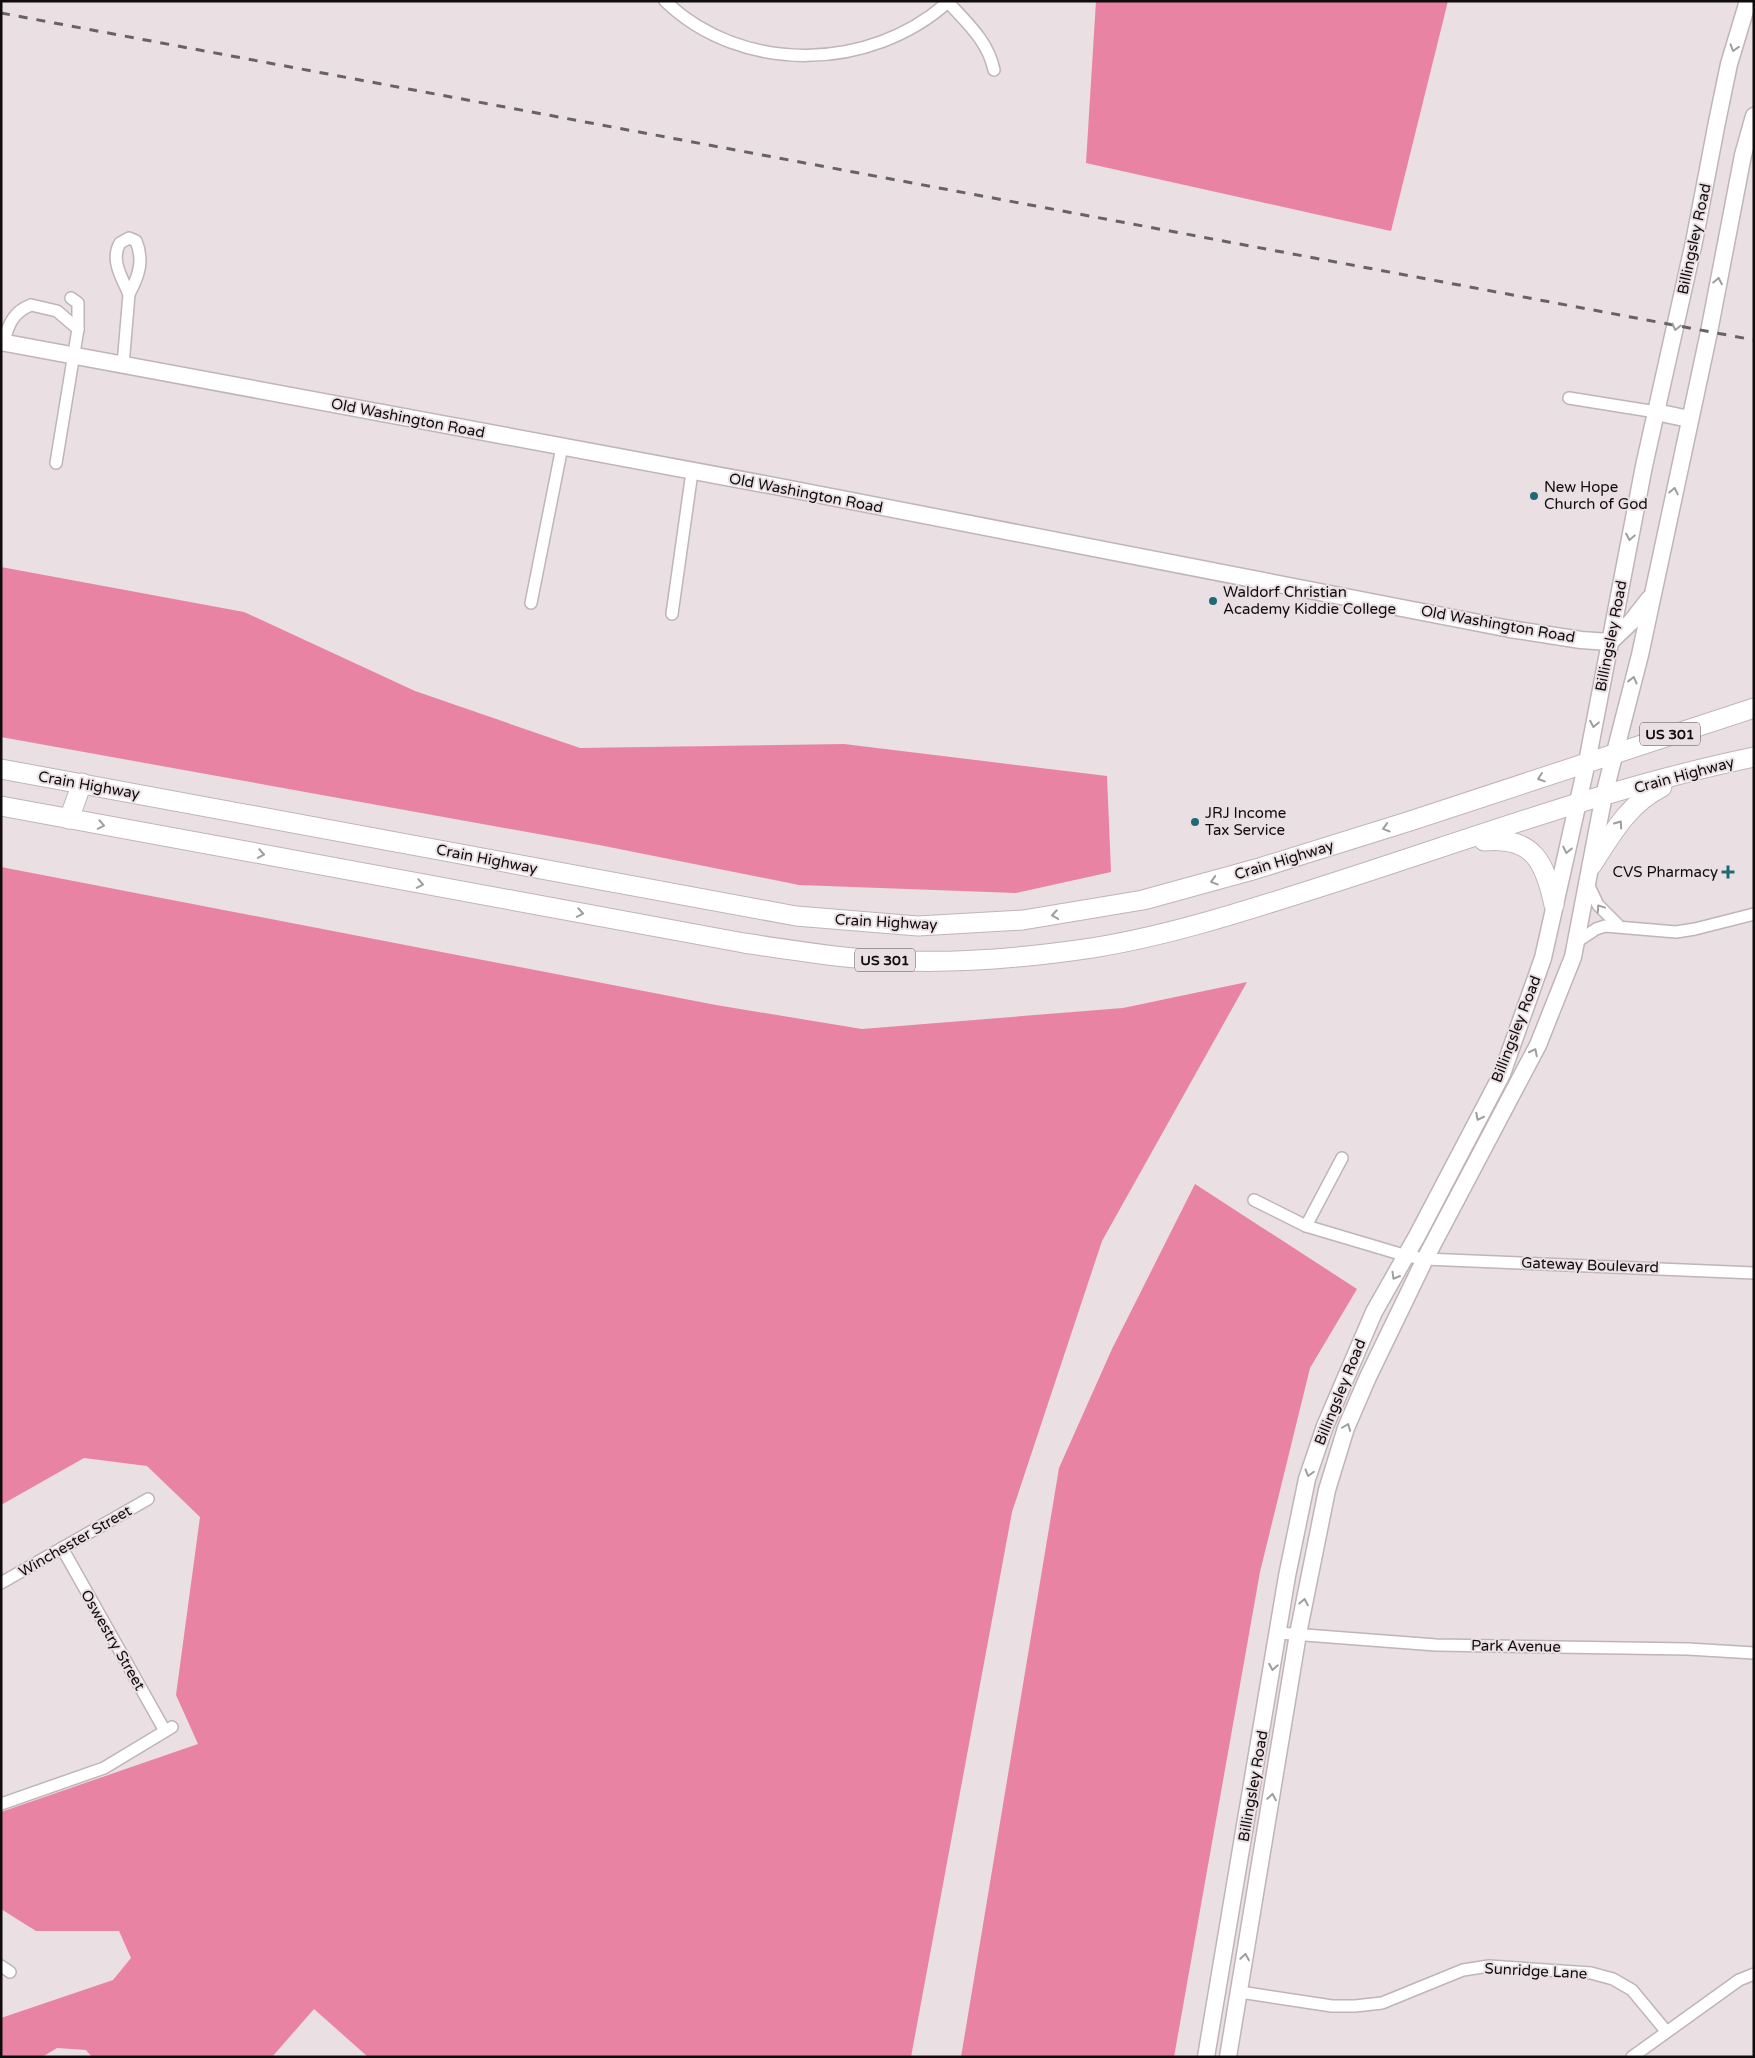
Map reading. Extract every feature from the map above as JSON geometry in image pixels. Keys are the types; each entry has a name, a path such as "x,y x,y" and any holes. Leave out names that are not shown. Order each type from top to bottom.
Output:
{"highway":[{"name":"Crain Highway","path":"1,769 796,916 918,926 1024,920 1143,900 1256,869 1754,708"},
{"name":"Crain Highway","path":"1,806 744,943 855,958 922,962 1017,957 1132,940 1271,903 1604,795 1754,757"},
{"path":"1592,865 1624,815 1635,804 1647,794 1693,771"},
{"path":"68,818 82,783"},
{"path":"1458,843 1508,840 1524,845 1542,865 1554,905"}],"main road":[{"name":"Billingsley Road","path":"1206,2057 1287,1576 1307,1479 1315,1452 1374,1312 1407,1256 1502,1074 1543,958 1587,762 1656,412 1694,242 1729,64 1748,1"},
{"name":"Billingsley Road","path":"1228,2057 1298,1634 1326,1490 1346,1428 1368,1377 1425,1259 1538,1045 1578,941 1604,795 1616,753 1653,590 1743,156 1754,116"},
{"name":"Old Washington Road","path":"3,342 1386,603 1510,629 1610,642"},
{"path":"1656,412 1689,419"},
{"path":"1610,642 1644,608 1653,590"}],"street":[{"path":"665,1 696,26 727,42 766,52 811,56 856,50 880,43 923,22 949,2 980,38 989,52 994,70"},
{"path":"122,365 129,294"},
{"path":"56,463 78,329 78,303 71,298"},
{"path":"3,342 14,317 31,305 48,307 57,311 78,329"},
{"path":"1569,398 1656,412"},
{"path":"531,603 562,447"},
{"path":"672,614 692,472"},
{"path":"1588,886 1598,906 1618,926"},
{"path":"1578,941 1596,929 1618,926 1676,932 1754,914"},
{"path":"1306,1226 1342,1158"},
{"name":"Gateway Boulevard","path":"1254,1200 1306,1226 1407,1256 1425,1259 1754,1272"},
{"name":"Winchester Street","path":"1,1583 148,1499"},
{"name":"Oswestry Street","path":"1,1804 96,1772 169,1729 62,1548"},
{"name":"Park Avenue","path":"1279,1632 1436,1645 1680,1649 1754,1653"},
{"name":"Sunridge Lane","path":"1240,1992 1332,2006 1354,2006 1382,2003 1463,1970 1488,1966 1591,1974 1613,1979 1632,1990 1666,2031"},
{"path":"1632,2057 1739,1980 1754,1974"}],"shaded area":[{"path":"1096,1 1448,1 1391,231 1086,163"},
{"path":"1,567 244,612 415,691 580,748 844,744 1107,776 1111,872 1016,893 799,885 599,845 1,737"},
{"path":"1,867 716,1005 862,1029 1123,1008 1247,982 1102,1241 1012,1512 911,2057 368,2057 314,2009 272,2057 92,2057 86,2050 57,2048 42,2057 1,2057 1,2018 113,1980 131,1958 119,1931 36,1931 1,1909 1,1812 198,1744 176,1695 200,1517 147,1466 84,1458 1,1505"},
{"path":"1195,1184 1357,1289 1310,1368 1260,1572 1174,2057 961,2057 1059,1468 1112,1349"}],"railway":[{"path":"1,13 1754,340"}],"place":[{"name":"New Hope Church of God","path":"1534,496"},
{"name":"Waldorf Christian Academy Kiddie College","path":"1213,601"},
{"name":"JRJ Income Tax Service","path":"1195,822"},
{"name":"CVS Pharmacy","path":"1728,872"}]}
